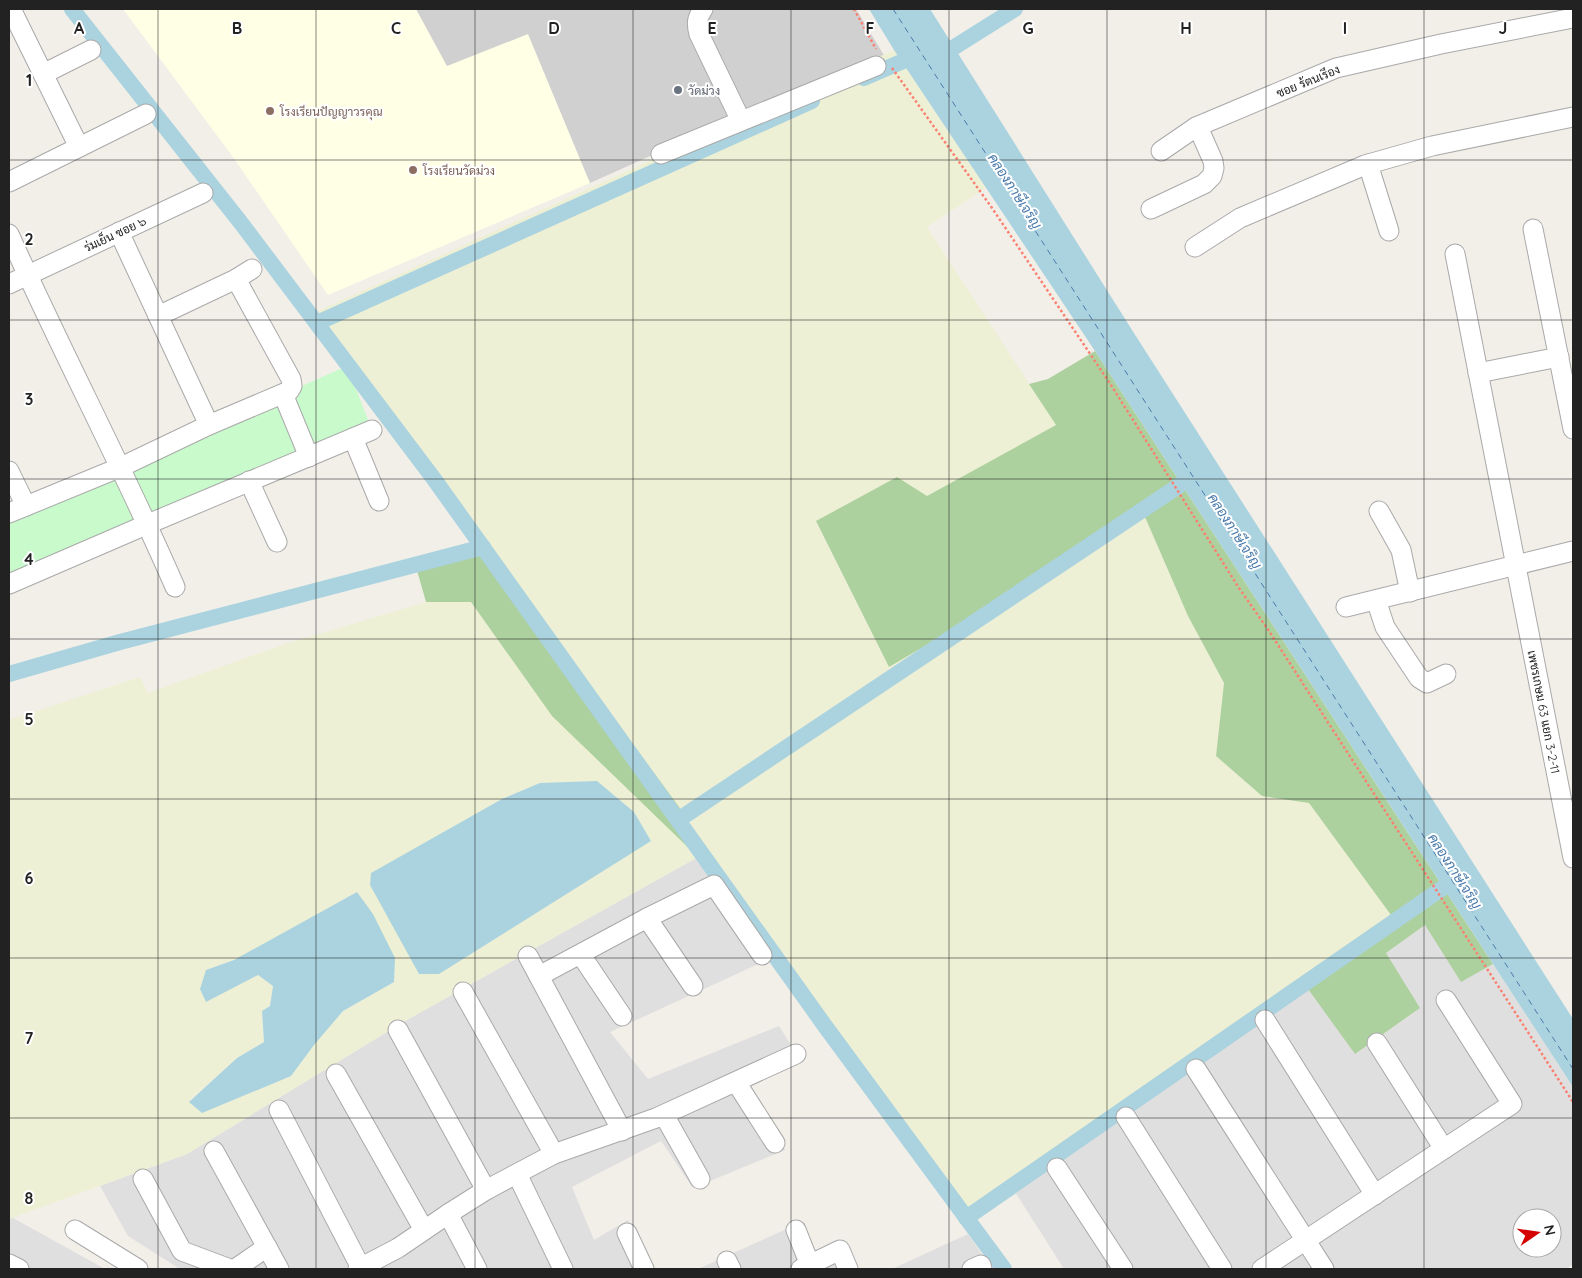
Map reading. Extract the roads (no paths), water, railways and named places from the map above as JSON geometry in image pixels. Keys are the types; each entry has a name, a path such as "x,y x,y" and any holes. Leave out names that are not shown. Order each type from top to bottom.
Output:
{"street":[{"path":"11,9 79,147"},
{"path":"703,9 697,18 696,26 741,121"},
{"name":"ซอย ร้ตนเรึอง","path":"1161,151 1196,127 1336,68 1441,44 1573,18"},
{"path":"43,74 91,50"},
{"path":"661,154 878,62"},
{"path":"9,182 146,114"},
{"path":"1195,247 1240,218 1368,164 1432,146 1573,117"},
{"path":"1151,208 1204,184 1212,176 1213,161 1196,127"},
{"path":"1368,164 1389,231"},
{"name":"ร่มเย็น ซอย ๖","path":"9,284 203,193"},
{"path":"1533,229 1573,429"},
{"path":"118,232 208,425"},
{"path":"9,234 148,524 175,587"},
{"name":"เพชรเกษม 63 แยก 3-2-11","path":"1455,254 1573,858"},
{"path":"158,316 252,270"},
{"path":"9,471 17,510 121,467 208,425 289,391 292,386 291,379 236,279"},
{"path":"1478,373 1559,357"},
{"path":"283,394 309,457"},
{"path":"9,584 372,430"},
{"path":"353,438 379,501"},
{"path":"249,481 277,542"},
{"path":"1379,511 1401,550 1410,592"},
{"path":"1346,607 1573,552"},
{"path":"1376,600 1385,627 1419,678 1427,683 1446,674"},
{"path":"539,976 647,918 714,885 762,955"},
{"path":"647,918 694,986"},
{"path":"581,955 622,1016"},
{"path":"528,956 622,1131"},
{"path":"463,992 554,1154"},
{"path":"1262,1269 1512,1104 1446,1000"},
{"path":"1265,1020 1375,1195"},
{"path":"398,1030 486,1190"},
{"path":"1378,1043 1444,1149"},
{"path":"279,1110 366,1267 486,1190 554,1154 664,1115 796,1054"},
{"path":"1196,1069 1324,1269"},
{"path":"336,1074 424,1230"},
{"path":"736,1082 775,1143"},
{"path":"664,1115 700,1179"},
{"path":"1126,1117 1222,1269"},
{"path":"214,1151 279,1269"},
{"path":"1057,1168 1122,1269"},
{"path":"517,1174 563,1269"},
{"path":"143,1179 182,1251 230,1269"},
{"path":"448,1214 477,1269"},
{"path":"75,1230 138,1269"},
{"path":"796,1230 805,1267 840,1250 848,1269"},
{"path":"627,1233 644,1269"},
{"path":"236,1269 267,1247"},
{"path":"9,1264 19,1269"},
{"path":"972,1269 980,1265 982,1269"}],"water":[{"name":"คลองภาษีเจริญ","path":"869,9 930,9 1132,330 1573,1019 1573,1087 1095,351 894,50"},
{"path":"597,781 634,812 651,841 439,974 419,974 370,885 371,873 502,799 540,783"},
{"path":"357,892 373,914 395,958 394,982 343,1011 291,1076 202,1113 189,1102 237,1058 264,1042 262,1011 270,1006 273,986 258,975 206,1002 200,989 206,970 234,960"}],"waterway":[{"path":"72,9 241,223 434,479 825,1026 1004,1269"},
{"path":"937,58 1015,9"},
{"path":"864,78 922,53"},
{"path":"317,323 812,101"},
{"path":"678,820 1198,473"},
{"path":"9,674 120,642 483,547"},
{"name":"คลองภาษีเจริญ","path":"966,1218 1460,876"}],"place":[{"name":"วัดม่วง","path":"678,90"},
{"name":"โรงเรียนปัญญาวรคุณ","path":"270,111"},
{"name":"โรงเรียนวัดม่วง","path":"413,170"}]}
